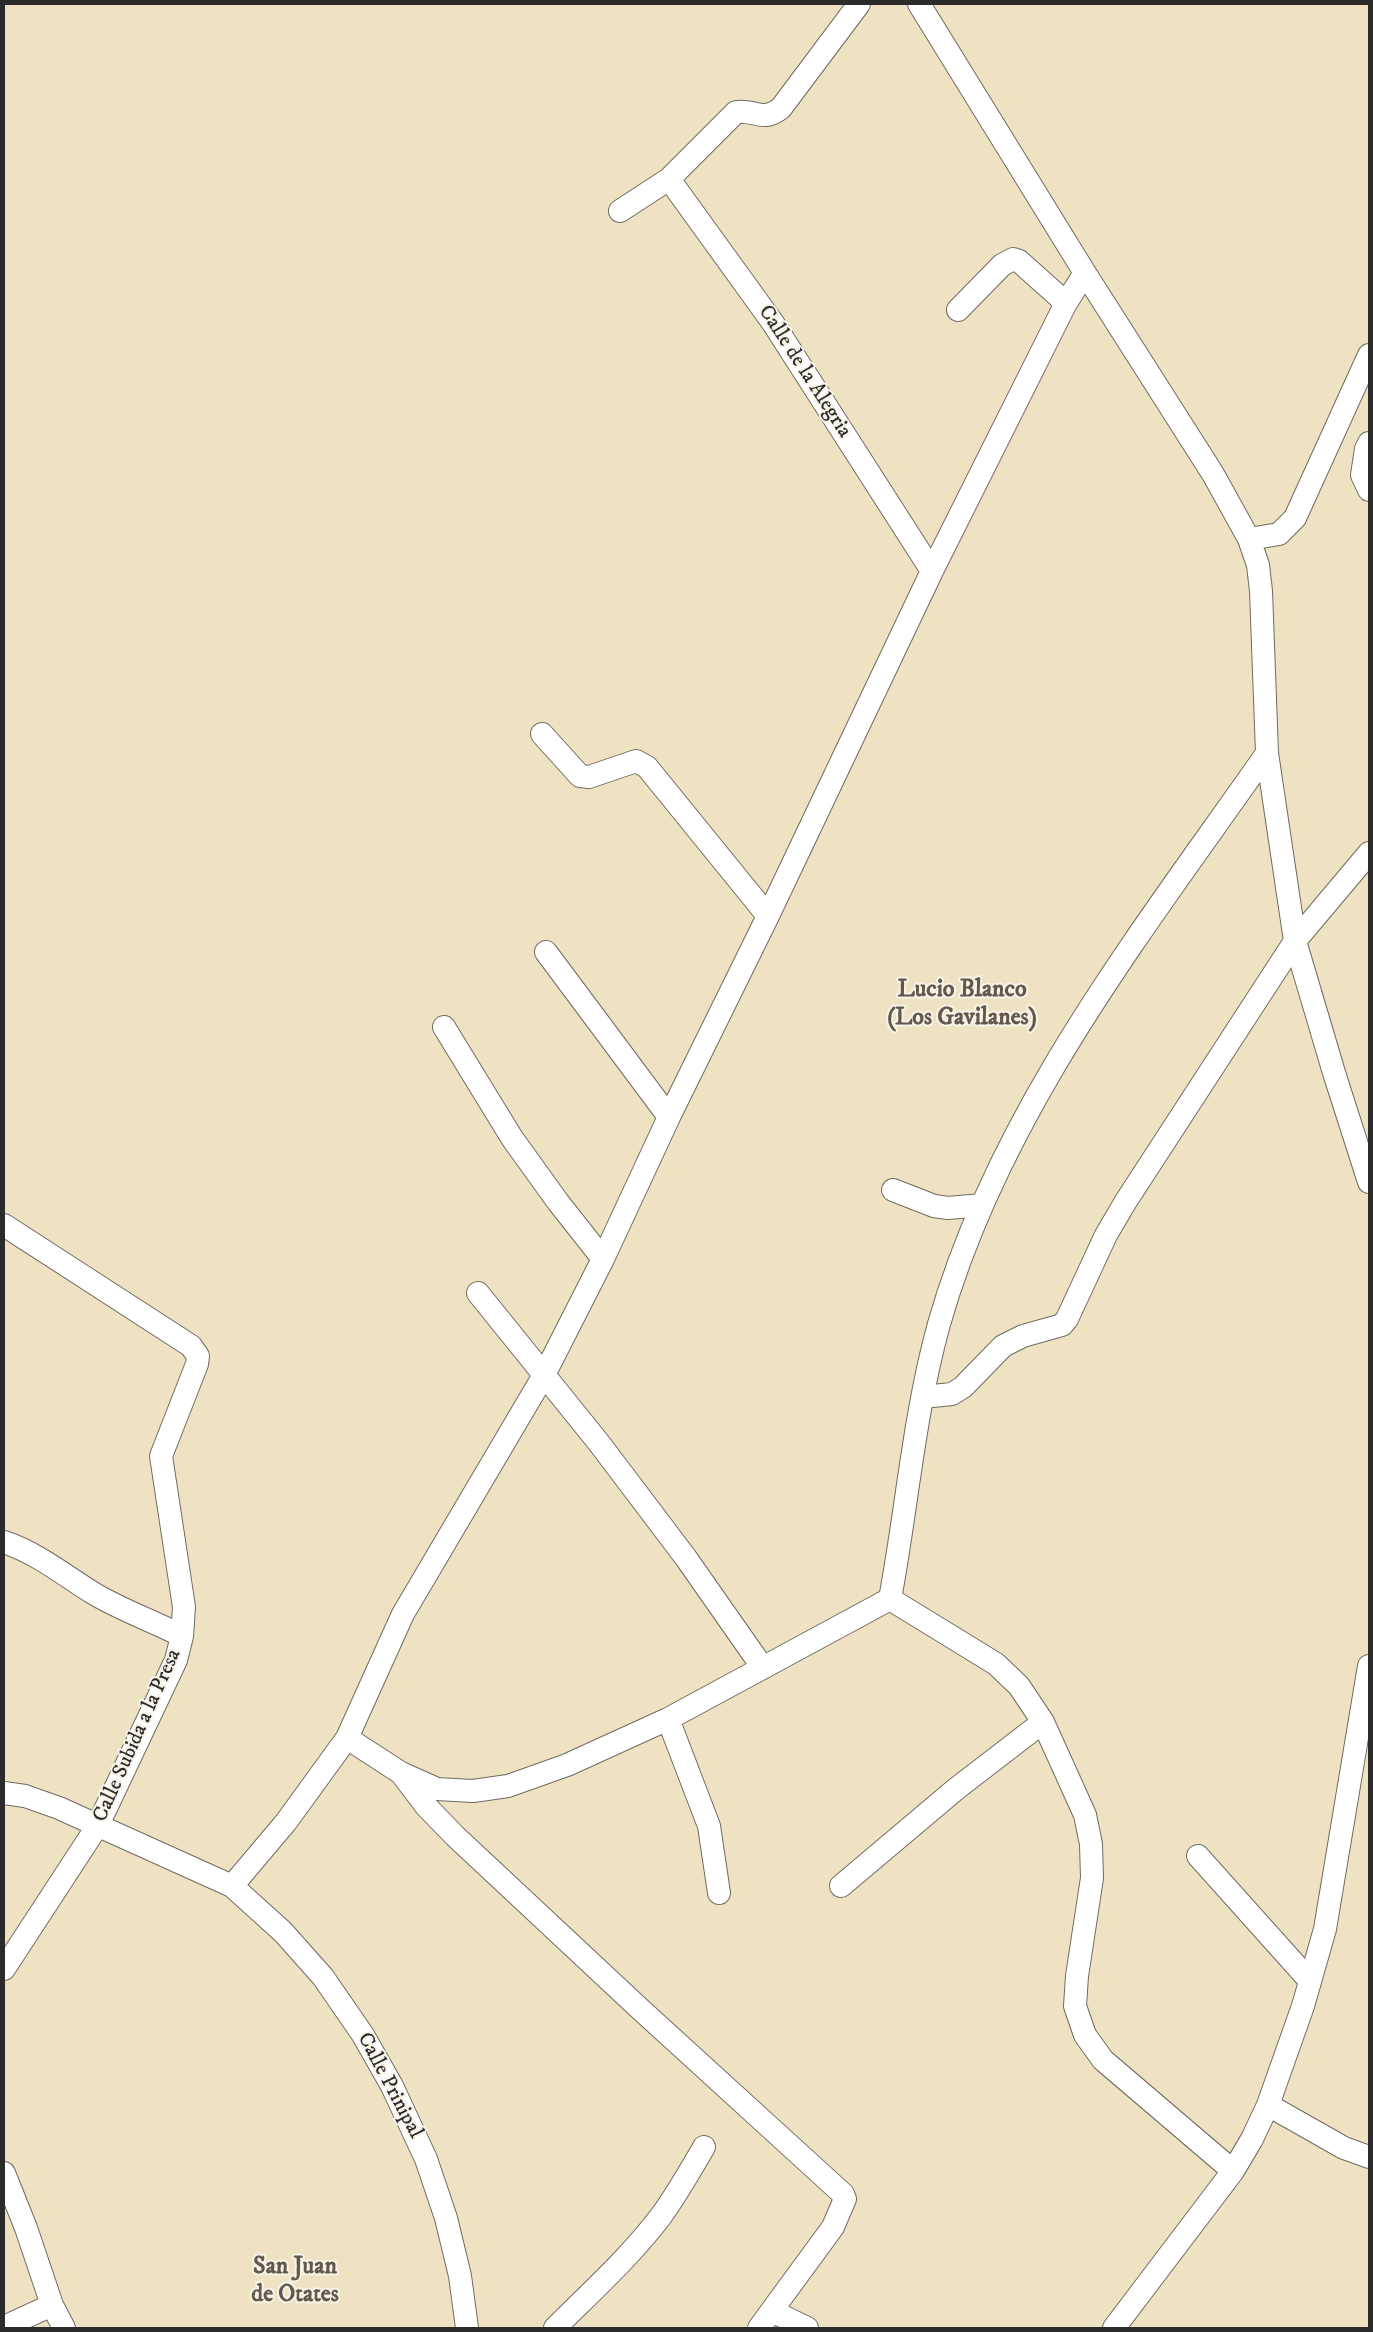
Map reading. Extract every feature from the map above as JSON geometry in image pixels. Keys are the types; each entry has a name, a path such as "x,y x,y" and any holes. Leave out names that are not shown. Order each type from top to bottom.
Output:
{"street":[{"path":"620,211 669,179 736,112 764,116 773,114 780,108 859,4"},
{"path":"919,4 1085,274 1213,474 1249,539 1258,565 1261,591 1267,753 1295,942 1369,1182"},
{"name":"Calle de la Alegria","path":"669,179 773,323 932,571"},
{"path":"958,310 1002,265 1013,259 1019,261 1066,303"},
{"path":"232,1886 286,1822 347,1738 403,1614 544,1375 603,1259 669,1117 768,916 932,571 1066,303 1085,274"},
{"path":"1249,539 1278,534 1295,518 1369,355"},
{"path":"1369,443 1366,449 1362,475 1369,490"},
{"path":"542,734 580,776 589,777 620,765 636,762 647,767 768,916"},
{"path":"890,1599 922,1397 939,1325 961,1257 982,1205 1018,1128 1066,1045 1267,753"},
{"path":"922,1397 952,1394 962,1387 1003,1346 1023,1336 1062,1325 1106,1235 1126,1200 1295,942 1369,853"},
{"path":"546,952 669,1117"},
{"path":"444,1027 512,1138 558,1202 603,1259"},
{"path":"893,1190 934,1206 948,1208 982,1205"},
{"name":"Calle Subida a la Presa","path":"4,1225 191,1346 198,1356 197,1364 161,1456 184,1607 182,1636 176,1660 98,1825 4,1969"},
{"path":"478,1293 599,1443 686,1558 763,1668"},
{"path":"4,1542 40,1558 121,1608 182,1636"},
{"path":"347,1738 401,1773 437,1789 474,1791 508,1786 566,1765 668,1719 890,1599"},
{"path":"890,1599 996,1664 1018,1686 1043,1722 1085,1816 1091,1844 1092,1878 1077,1976 1075,2006 1085,2036 1103,2060 1233,2171"},
{"path":"1114,2328 1233,2171 1252,2139 1268,2105 1326,1929 1369,1666"},
{"path":"668,1719 709,1826 719,1893"},
{"path":"841,1886 956,1789 1043,1722"},
{"path":"401,1773 426,1806 454,1836 843,2194 845,2199 843,2207 833,2227 759,2328"},
{"name":"Calle Prinipal","path":"4,1793 25,1796 98,1825 232,1886 283,1932 324,1978 363,2034 392,2086 426,2159 446,2218 460,2276 467,2328"},
{"path":"1198,1856 1310,1981"},
{"path":"1268,2105 1344,2148 1369,2157"},
{"path":"555,2328 628,2254 660,2217 704,2147"},
{"path":"4,2173 26,2228 52,2305 64,2328"},
{"path":"4,2327 52,2305"},
{"path":"772,2310 807,2328"}],"district":[{"name":"Lucio Blanco (Los Gavilanes)","path":"962,1005"},
{"name":"San Juan de Otates","path":"295,2282"}]}
